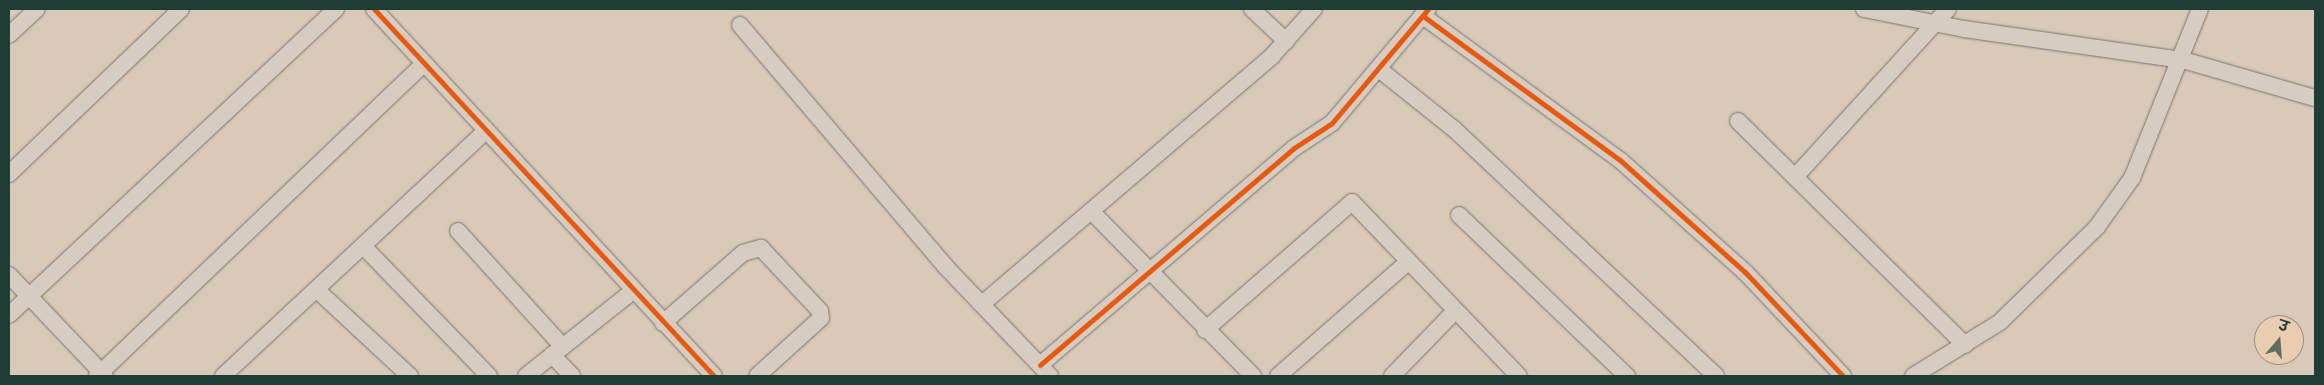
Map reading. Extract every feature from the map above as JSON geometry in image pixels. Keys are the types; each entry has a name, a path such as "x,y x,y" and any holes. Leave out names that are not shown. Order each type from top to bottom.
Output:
{"street":[{"path":"9,35 37,9"},
{"path":"9,174 181,9"},
{"path":"9,315 336,9"},
{"path":"374,9 632,291 714,376"},
{"path":"1252,9 1286,41"},
{"path":"982,304 1092,212 1286,41 1314,9"},
{"path":"1864,9 1936,23 2183,60 2315,98"},
{"path":"1795,177 1948,9"},
{"path":"1913,376 2000,322 2097,227 2132,178 2183,60 2200,9"},
{"path":"740,25 982,304 1045,371 1148,274 1294,148 1332,123 1380,70 1425,12 1620,160 1745,272 1843,376"},
{"path":"9,275 101,375 424,64"},
{"path":"1380,70 1454,129 1716,376"},
{"path":"1738,121 1965,345"},
{"path":"223,376 364,247 486,131"},
{"path":"1205,330 1352,202 1409,261 1454,312 1519,376"},
{"path":"1092,212 1148,274 1253,376"},
{"path":"1459,215 1627,376"},
{"path":"458,231 558,351 572,376"},
{"path":"364,247 489,376"},
{"path":"663,323 743,253 761,248 820,310 821,318 757,376"},
{"path":"1278,376 1409,261"},
{"path":"317,290 410,376"},
{"path":"526,376 632,291"},
{"path":"1392,376 1454,312"}],"cycle path":[{"path":"374,9 714,376"},
{"path":"1040,365 1294,148 1332,123 1428,9"},
{"path":"1423,16 1620,160 1745,272 1843,376"}]}
